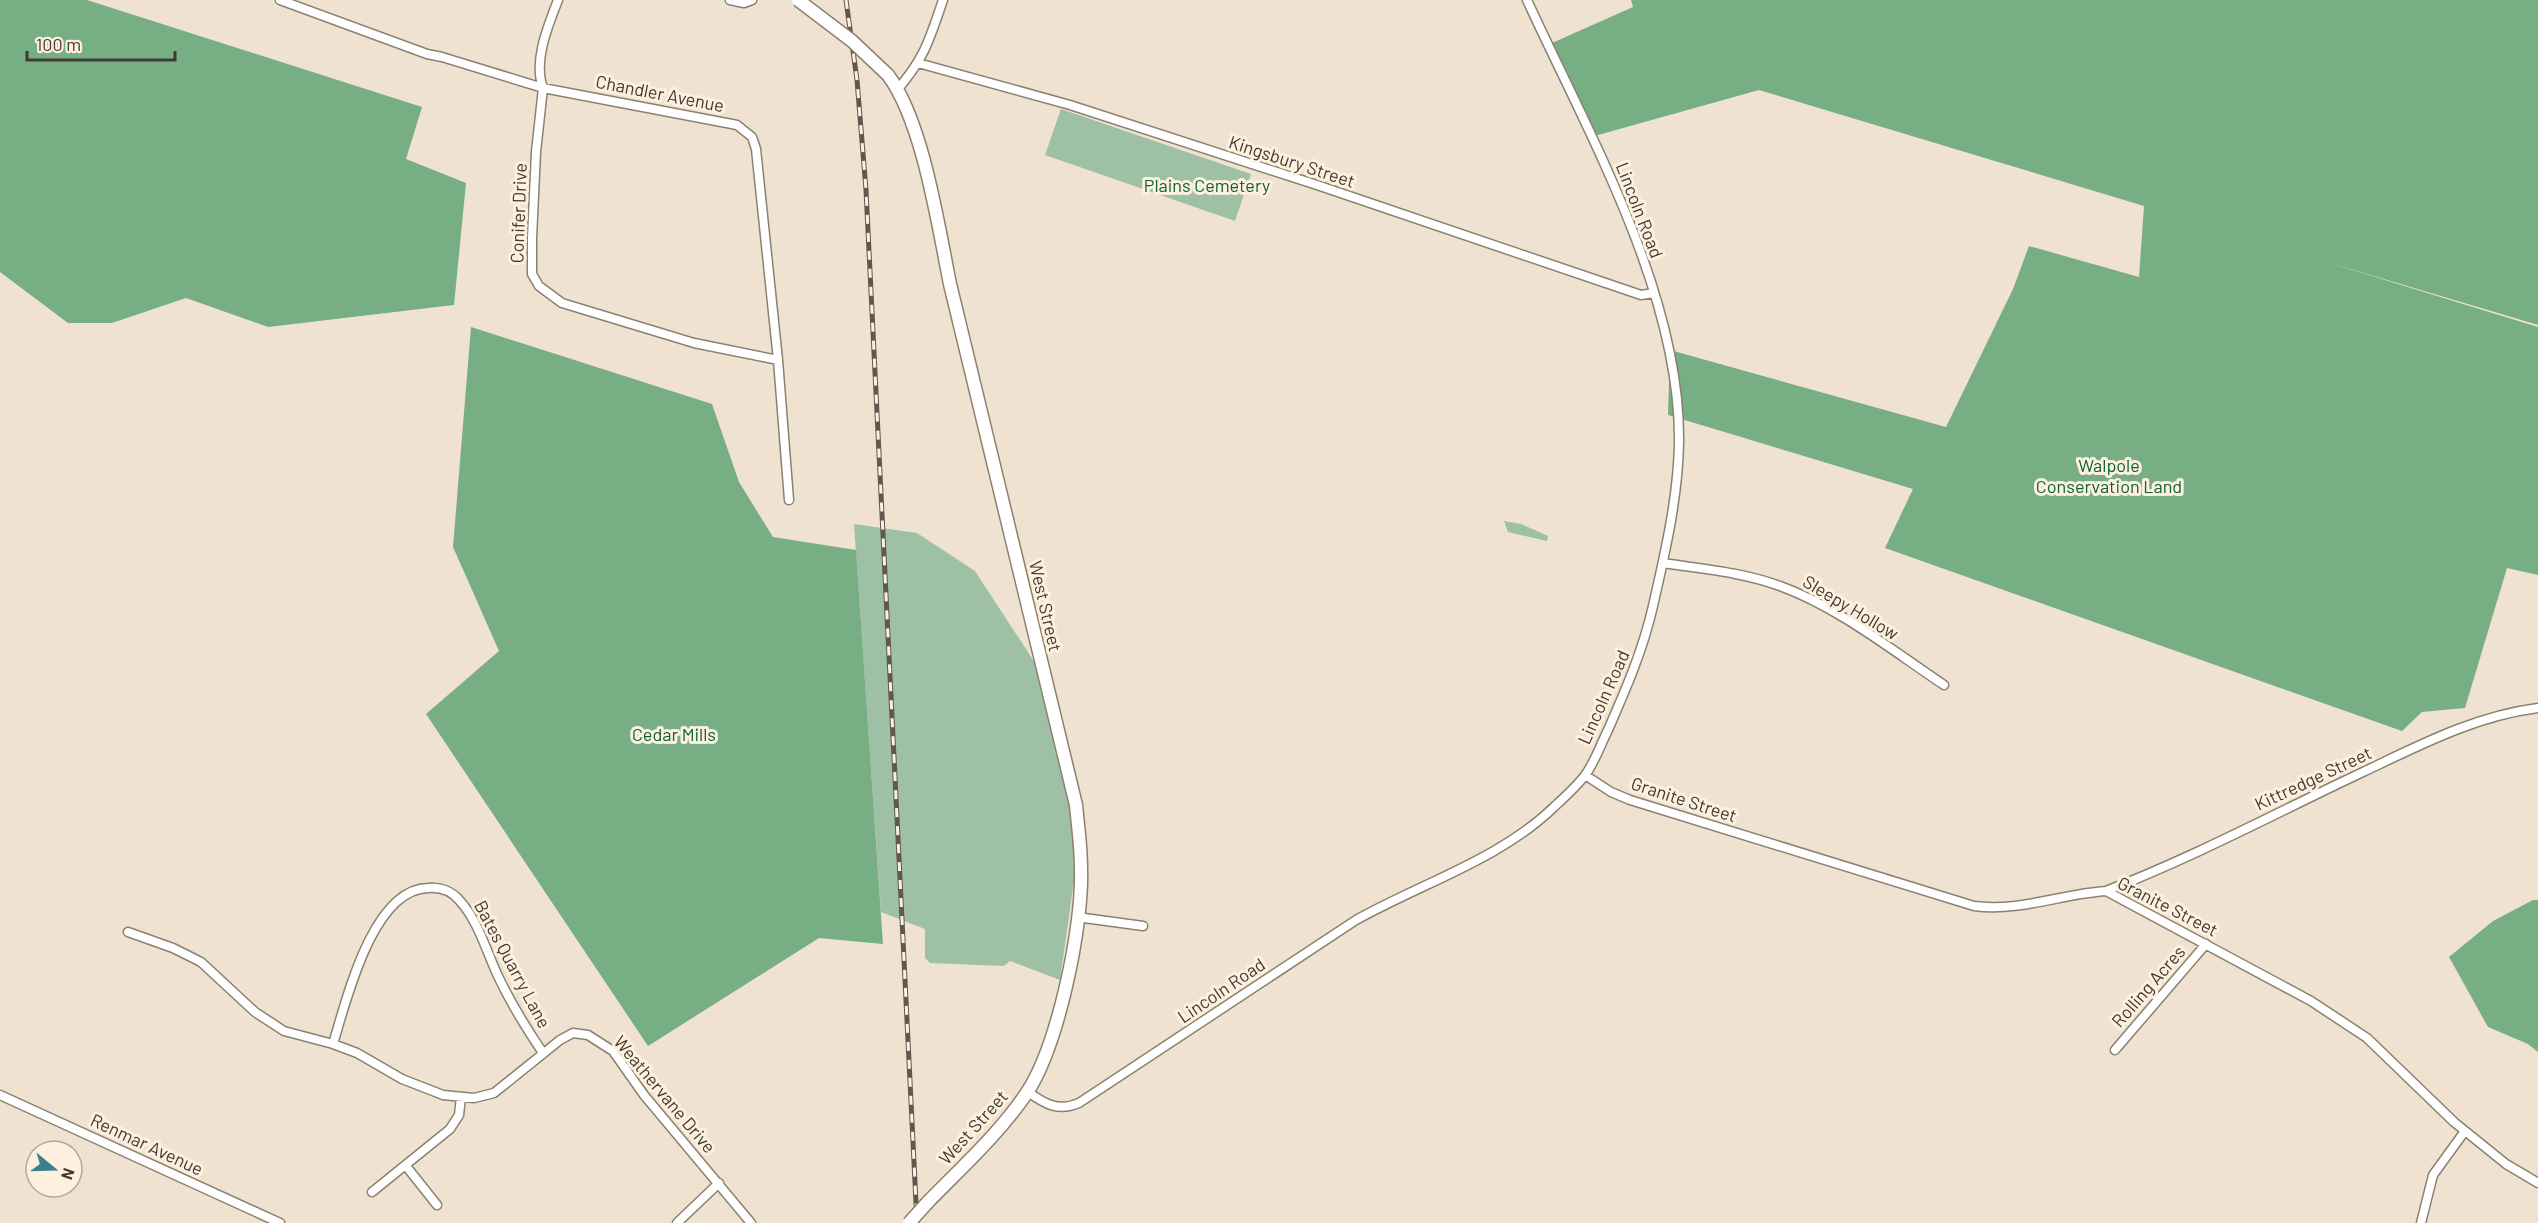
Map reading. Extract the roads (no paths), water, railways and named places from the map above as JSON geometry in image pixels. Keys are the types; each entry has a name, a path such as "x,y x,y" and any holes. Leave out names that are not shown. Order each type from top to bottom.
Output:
{"main road":[{"name":"West Street","path":"798,0 852,41 888,75 897,90 917,139 1076,805 1081,868 1077,917 1066,984 1042,1064 1028,1092 990,1139 909,1223"}],"street":[{"name":"Chandler Avenue","path":"280,0 427,54 543,88 737,125 752,137 756,150 778,360 789,500"},
{"name":"Conifer Drive","path":"558,0 538,76 543,88 532,238 532,273 539,286 562,303 694,343 778,360"},
{"path":"730,0 744,3 752,0"},
{"path":"897,90 926,49 943,0"},
{"name":"Lincoln Road","path":"1028,1092 1056,1107 1070,1107 1085,1100 1356,920 1400,896 1487,856 1545,815 1585,775 1637,663 1647,635 1663,563 1676,476 1678,411 1672,368 1654,293 1619,195 1527,0"},
{"name":"Kingsbury Street","path":"918,63 1070,105 1317,185 1641,295 1654,293"},
{"name":"Sleepy Hollow","path":"1663,563 1752,577 1794,591 1827,608 1944,685"},
{"name":"Kittredge Street","path":"2106,891 2182,859 2460,727 2512,712 2538,708"},
{"name":"Granite Street","path":"1585,775 1611,792 1630,800 1974,906 2012,908 2085,892 2106,891 2311,1001 2367,1038 2465,1131 2506,1164 2538,1183"},
{"name":"Bates Quarry Lane","path":"333,1044 364,948 379,922 402,898 420,888 436,888 450,892 466,909 523,1024 543,1053"},
{"path":"1077,917 1143,926"},
{"name":"Weathervane Drive","path":"128,932 173,948 201,962 255,1012 284,1031 357,1053 402,1079 443,1095 474,1098 494,1094 560,1040 573,1033 588,1035 613,1052 644,1095 751,1223"},
{"name":"Rolling Acres","path":"2115,1050 2206,944"},
{"name":"Renmar Avenue","path":"0,1095 280,1223"},
{"path":"372,1192 450,1129 459,1115 461,1097"},
{"path":"2421,1223 2433,1175 2465,1131"},
{"path":"406,1166 437,1205"},
{"path":"677,1223 719,1183"}],"railway":[{"path":"846,0 857,80 866,190 917,1223"}],"park label":[{"name":"Plains Cemetery","path":"1207,185"},
{"name":"Walpole Conservation Land","path":"2109,475"},
{"name":"Cedar Mills","path":"674,734"}]}
